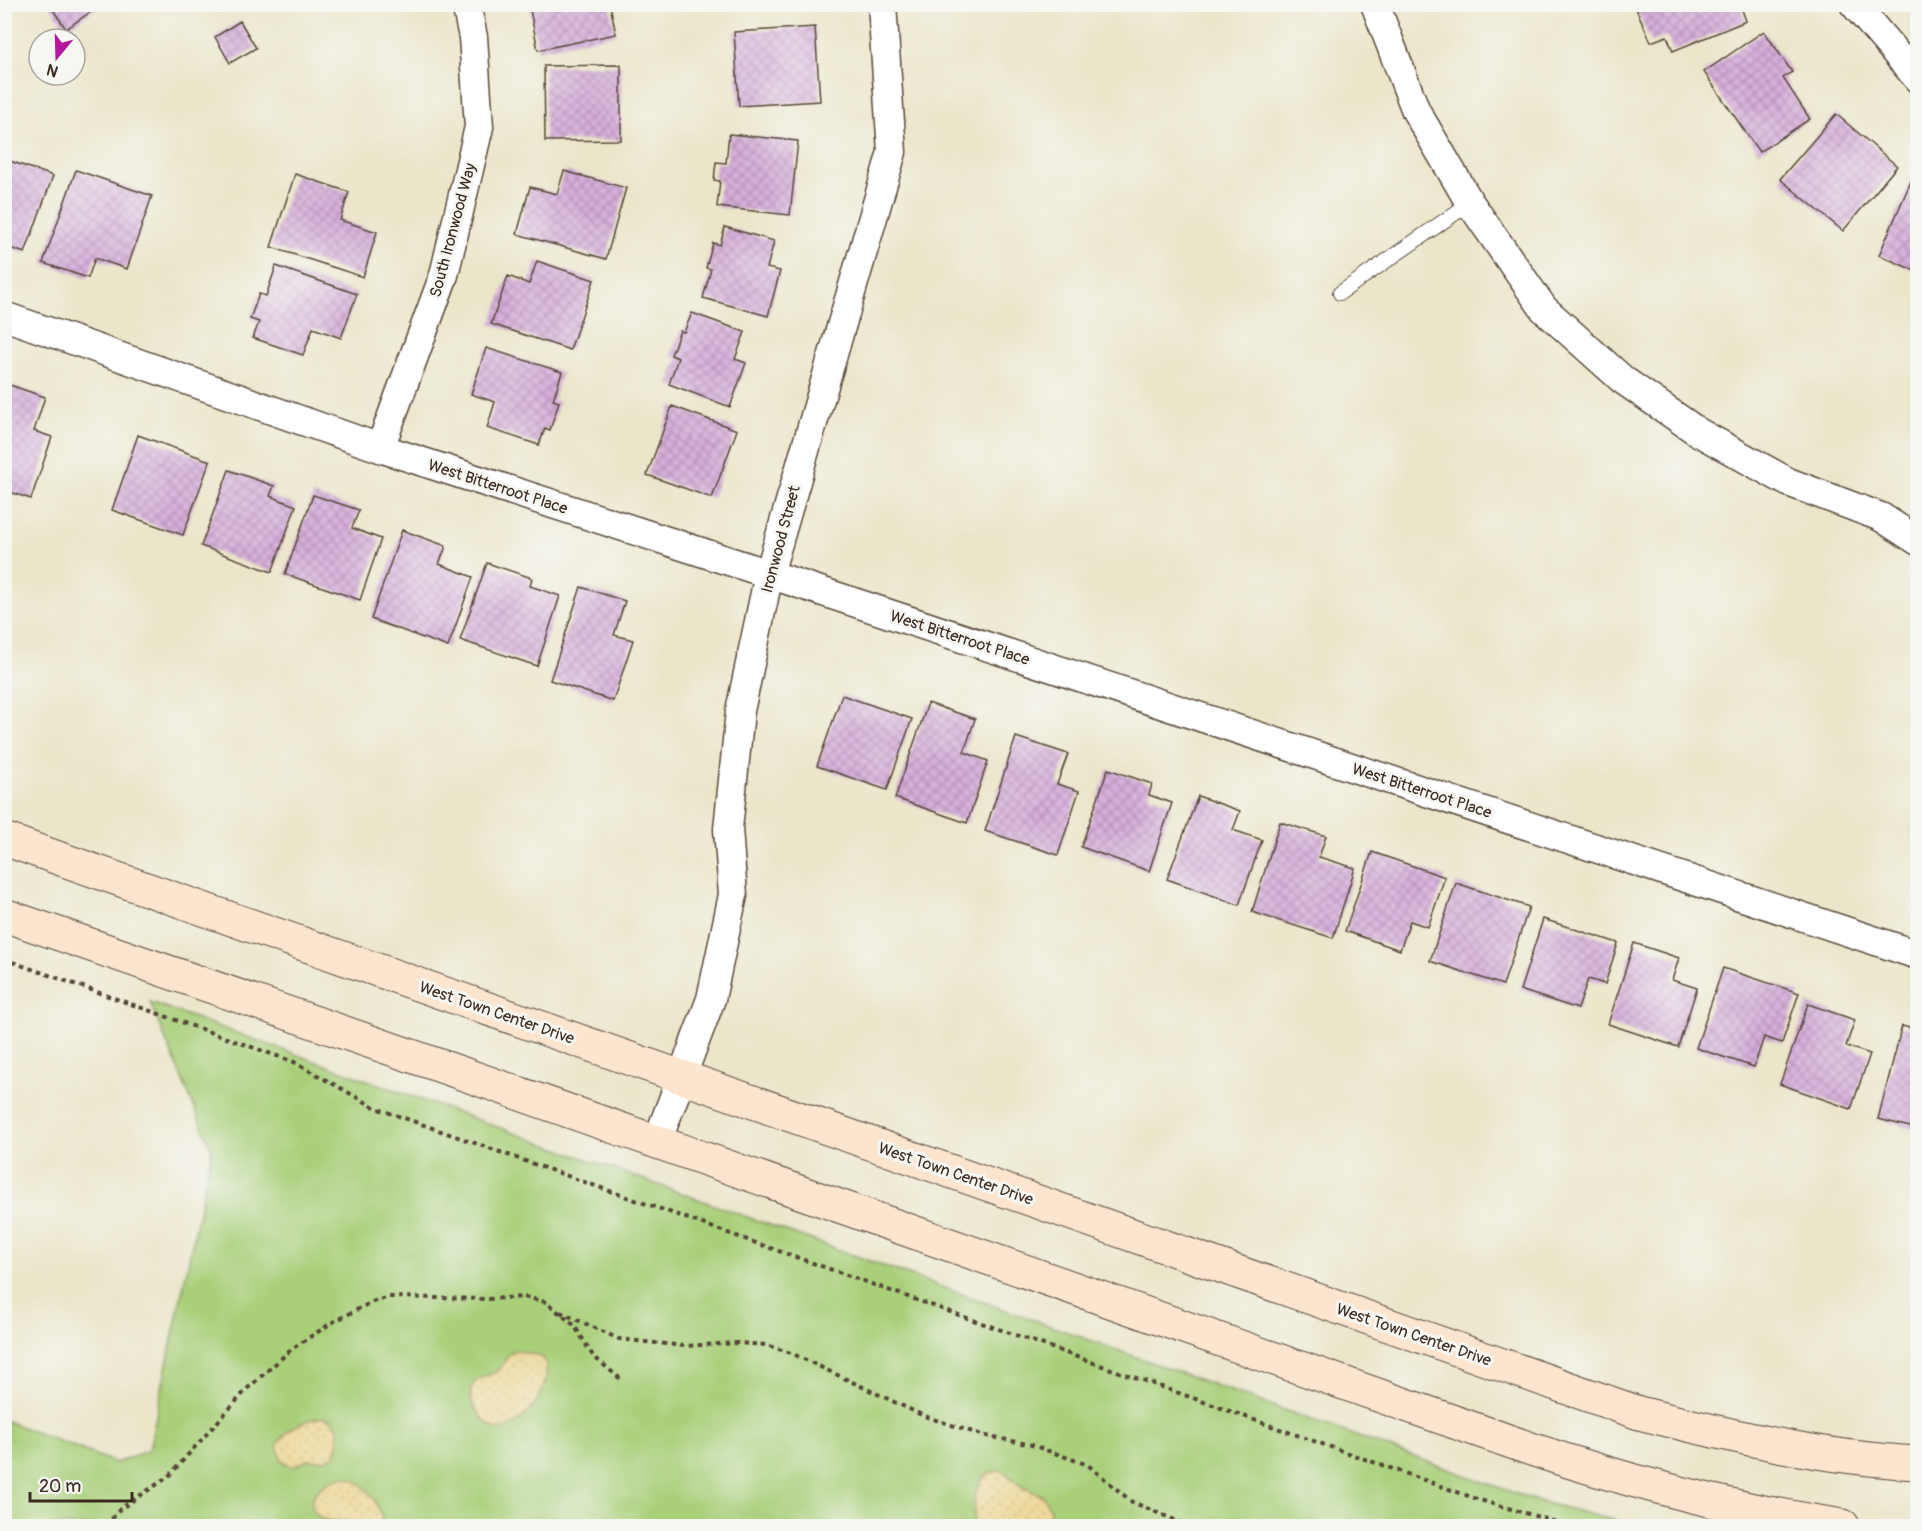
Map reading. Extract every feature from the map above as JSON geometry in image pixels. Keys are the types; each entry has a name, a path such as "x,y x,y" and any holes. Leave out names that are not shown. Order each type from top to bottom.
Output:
{"street":[{"name":"South Ironwood Way","path":"380,448 444,274 479,128 473,37 466,4"},
{"name":"Ironwood Street","path":"657,1142 711,999 733,895 728,829 740,711 769,574 892,152 882,4"},
{"path":"1375,4 1416,111 1470,203 1544,309 1623,380 1698,432 1788,482 1881,517 1917,541"},
{"path":"1854,4 1917,79"},
{"name":"West Bitterroot Place","path":"4,316 380,448 769,574 1917,955"},
{"name":"West Town Center Drive","path":"4,839 1639,1413 1752,1442 1868,1460 1917,1463"},
{"path":"4,915 1617,1477 1731,1506 1843,1527"}],"lane":[{"path":"1340,293 1470,203"}],"path":[{"path":"4,959 294,1062 376,1108 1480,1500 1570,1527"},
{"path":"106,1527 120,1509 168,1478 269,1368 333,1322 372,1302 389,1297 486,1299 524,1297 546,1302 574,1325 593,1356 623,1381"},
{"path":"560,1312 619,1339 684,1346 757,1345 791,1353 924,1416 982,1435 1032,1445 1088,1465 1132,1502 1189,1527"}],"green space":[{"path":"150,1002 1534,1500 1636,1526 5,1526 4,1420 116,1463 149,1450 212,1150"}],"sand":[{"path":"514,1350 541,1356 546,1366 546,1378 536,1403 527,1414 506,1428 495,1429 478,1413 471,1399 471,1391 479,1379 500,1369"},
{"path":"324,1417 330,1419 338,1427 338,1445 334,1456 325,1460 307,1460 293,1467 282,1461 277,1446 285,1434 303,1423"},
{"path":"1001,1470 1024,1488 1043,1496 1050,1510 1050,1526 974,1526 975,1499 979,1484 991,1473"},
{"path":"341,1477 355,1480 366,1489 382,1516 380,1526 358,1526 350,1522 325,1520 314,1511 312,1499 316,1493 327,1483"}],"building":[{"path":"4,4 11,4 8,53 4,53"},
{"path":"49,4 102,4 69,27 65,27"},
{"path":"1634,4 1740,4 1746,21 1673,51 1667,36 1651,42"},
{"path":"529,5 610,5 616,34 538,50"},
{"path":"240,21 256,48 230,63 215,37"},
{"path":"815,27 820,101 739,106 734,32"},
{"path":"1764,31 1792,72 1783,78 1810,119 1759,152 1704,72"},
{"path":"621,65 621,140 545,141 544,66"},
{"path":"1836,114 1897,166 1843,231 1780,179"},
{"path":"729,134 798,141 790,215 717,207 720,181 714,180 716,162 726,163"},
{"path":"4,159 53,176 25,253 4,246"},
{"path":"76,170 152,196 127,269 95,258 88,278 43,263"},
{"path":"564,171 626,188 606,259 517,234 530,187 557,194"},
{"path":"295,174 349,192 340,220 377,232 363,277 271,247"},
{"path":"1911,181 1918,184 1918,272 1879,255"},
{"path":"725,227 774,241 767,268 780,271 768,316 703,298 711,269 706,268 713,243 720,245"},
{"path":"537,261 594,280 570,350 491,324 508,276 529,284"},
{"path":"276,266 357,294 341,338 313,328 303,355 253,338 259,322 250,319 259,294 266,296"},
{"path":"692,313 745,332 735,359 746,363 730,407 669,384 678,358 671,355 680,331 684,332"},
{"path":"486,348 562,372 553,400 559,402 550,430 545,428 539,445 487,428 495,402 471,394"},
{"path":"4,383 45,397 34,431 52,437 31,499 4,490"},
{"path":"672,406 737,430 712,498 647,475"},
{"path":"138,435 210,461 183,535 112,510"},
{"path":"229,470 274,486 270,496 296,506 272,572 201,546"},
{"path":"313,495 359,510 352,528 381,539 360,600 285,574"},
{"path":"402,530 446,546 439,564 473,577 448,647 371,619"},
{"path":"487,563 532,578 530,586 560,596 537,666 460,640"},
{"path":"581,587 625,601 614,635 633,640 613,701 550,680"},
{"path":"842,695 912,719 887,790 817,766"},
{"path":"928,703 975,719 964,752 988,761 967,823 895,798"},
{"path":"1016,737 1068,754 1057,784 1079,791 1058,855 985,831"},
{"path":"1108,769 1152,784 1149,795 1172,803 1149,871 1081,847"},
{"path":"1198,796 1240,811 1233,830 1262,840 1239,905 1167,879"},
{"path":"1280,822 1326,836 1319,857 1355,868 1333,938 1252,912"},
{"path":"1372,852 1445,877 1428,927 1410,921 1400,950 1345,931"},
{"path":"1456,883 1529,907 1503,985 1430,961"},
{"path":"1543,919 1618,943 1605,984 1588,979 1578,1009 1520,990"},
{"path":"1634,943 1679,958 1672,980 1697,988 1678,1047 1608,1024"},
{"path":"1723,968 1799,993 1782,1043 1764,1037 1754,1067 1696,1048"},
{"path":"1808,1004 1855,1020 1846,1046 1870,1054 1851,1109 1780,1084"},
{"path":"1902,1026 1918,1030 1918,1129 1878,1119"}]}
